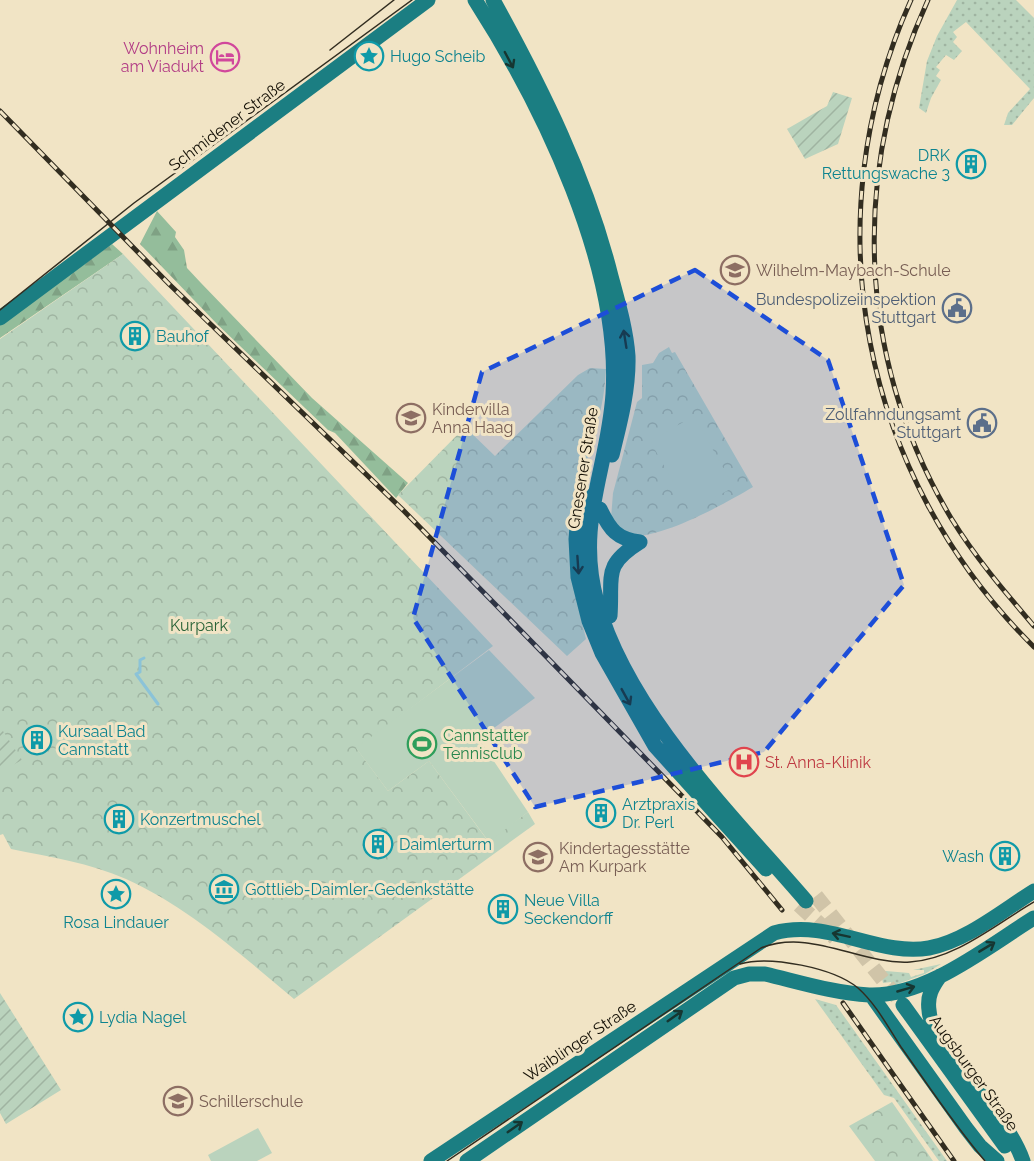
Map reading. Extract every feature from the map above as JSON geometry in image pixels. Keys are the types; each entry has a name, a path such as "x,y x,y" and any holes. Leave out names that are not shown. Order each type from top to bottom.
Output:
{"main road":[{"name":"Schmidener Straße","path":"0,318 428,0"},
{"name":"Gnesener Straße","path":"475,0 513,67 558,157 582,219 603,289 615,360 612,398 594,491 578,515 576,539 578,577 589,621 602,653 655,746 807,901 689,753 637,674 610,616 598,567 600,509 619,429 627,376 628,355 622,321 600,234 567,143 493,0"},
{"name":"Schmidener Straße","path":"0,306 23,291 50,280"},
{"path":"600,509 611,531 626,540 640,542 620,555 612,568 610,616"},
{"name":"Waiblinger Straße","path":"431,1161 748,948 774,933 798,929 815,930 912,949 945,943 1034,891"},
{"path":"997,1161 980,1146 966,1128 871,995 906,989 940,976 1034,918"},
{"name":"Waiblinger Straße","path":"467,1161 718,987 749,974 765,974 871,995"},
{"path":"940,976 932,986 928,999 928,1011 934,1030 1002,1125 1023,1161"},
{"name":"Augsburger Straße","path":"1004,1161 957,1102 898,1006 1015,1161"}],"highlighted area":[{"path":"695,270 828,360 904,585 764,752 535,807 413,618 482,372"}],"green space":[{"path":"957,0 1016,0 1034,18 1034,98 1012,125 1004,125 1008,113 1030,89 966,22 953,32 957,37 953,42 962,51 954,60 946,55 936,67 940,70 936,76 941,80 926,113 919,108 927,61 937,36"},
{"path":"833,92 852,98 838,144 805,159 787,129 827,106"},
{"path":"157,211 176,232 175,237 184,250 187,268 312,398 408,483 396,498 335,433 328,430 218,325 140,244"},
{"path":"112,244 123,254 0,338 0,325"},
{"name":"Kurpark","path":"123,254 493,646 357,749 388,791 429,761 488,841 528,812 535,824 294,999 214,933 149,891 126,879 98,869 11,849 3,834 0,835 0,339"},
{"path":"669,347 672,353 675,352 753,487 689,521 670,528 652,534 622,535 611,518 613,493 637,402 642,398 642,365 653,363 659,353"},
{"path":"590,368 606,369 604,391 578,493 571,535 571,562 586,639 567,656 398,495 465,427 495,456 578,375"},
{"path":"694,416 734,487 690,511 650,441"},
{"name":"Cannstatter Tennisclub","path":"489,650 535,698 479,739 528,812 489,842 429,761 388,791 356,748"},
{"path":"0,728 22,760 0,772"},
{"path":"941,964 925,974 892,986 891,982 883,983 881,974 886,971 909,973 911,977 924,973 924,970 913,970"},
{"path":"0,993 61,1090 6,1124 0,1113"},
{"path":"815,999 836,1005 947,1161 939,1161 894,1098 884,1095"},
{"path":"892,1102 933,1161 875,1161 849,1126"},
{"path":"258,1128 272,1153 257,1161 211,1161 208,1155"}],"waterway":[{"path":"144,658 140,660 140,672 136,674 158,704"}],"tunnel":[{"path":"816,896 899,1000"},
{"path":"799,905 835,938"}],"tram line":[{"path":"330,50 394,0"},
{"path":"0,310 134,203 412,0"},
{"path":"447,1161 761,948 780,943 798,942 817,944 873,958 910,962 927,959 959,947 1034,902"},
{"path":"740,964 768,961 801,965 834,975 858,988 876,1008 942,1105 985,1161"}],"railway":[{"path":"911,0 880,85 864,171 860,257 870,343 893,426 928,505 975,579 1034,647"},
{"path":"928,0 903,64 886,129 876,195 875,262 881,327 896,392 919,456 960,532 990,574 1034,626"},
{"path":"0,111 169,284 402,509 722,837 782,910"},
{"path":"843,1003 954,1161"}],"place":[{"name":"Hugo Scheib","path":"369,56"},
{"name":"Wohnheim am Viadukt","path":"225,57"},
{"name":"DRK Rettungswache 3","path":"971,164"},
{"name":"Wilhelm-Maybach-Schule","path":"735,270"},
{"name":"Bundespolizeiinspektion Stuttgart","path":"957,308"},
{"name":"Bauhof","path":"135,336"},
{"name":"Kindervilla Anna Haag","path":"411,418"},
{"name":"Zollfahndungsamt Stuttgart","path":"982,423"},
{"name":"Kursaal Bad Cannstatt","path":"37,740"},
{"name":"Cannstatter Tennisclub","path":"422,744"},
{"name":"St. Anna-Klinik","path":"744,762"},
{"name":"Arztpraxis Dr. Perl","path":"601,813"},
{"name":"Konzertmuschel","path":"119,819"},
{"name":"Daimlerturm","path":"378,844"},
{"name":"Wash","path":"1005,856"},
{"name":"Kindertagesstätte Am Kurpark","path":"538,857"},
{"name":"Gottlieb-Daimler-Gedenkstätte","path":"224,889"},
{"name":"Rosa Lindauer","path":"116,894"},
{"name":"Neue Villa Seckendorff","path":"503,909"},
{"name":"Lydia Nagel","path":"78,1017"},
{"name":"Schillerschule","path":"178,1101"}]}
